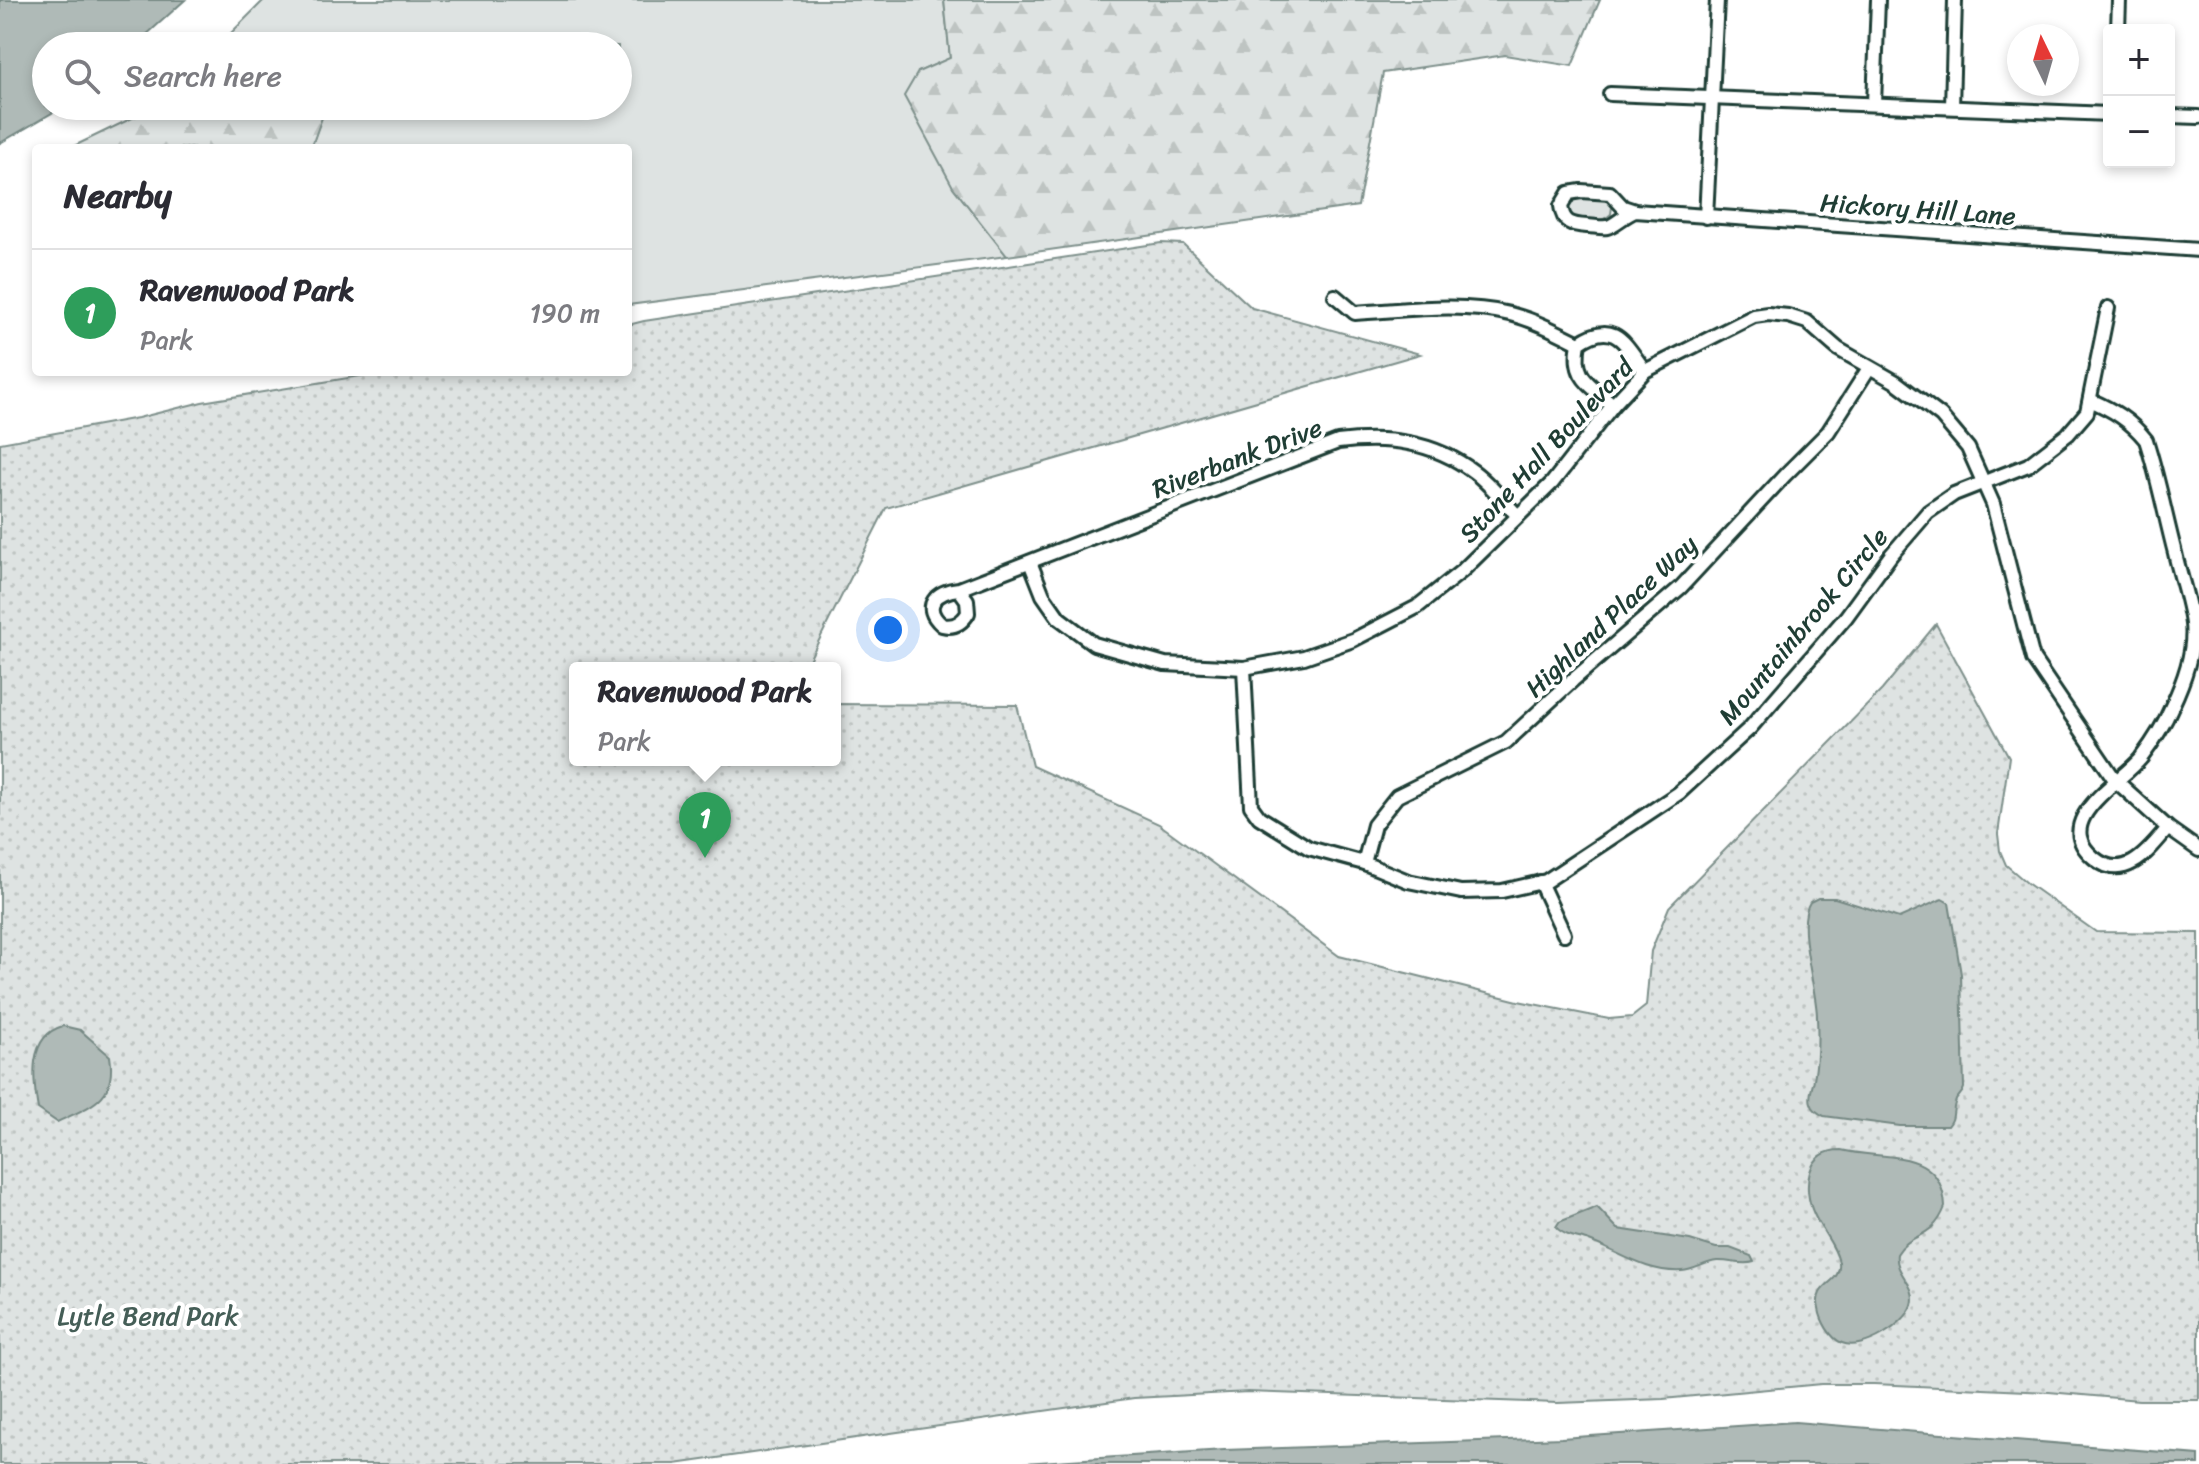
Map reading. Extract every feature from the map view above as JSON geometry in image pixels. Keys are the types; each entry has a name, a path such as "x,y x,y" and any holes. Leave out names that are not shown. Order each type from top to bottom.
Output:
{"street":[{"path":"1706,217 1717,0"},
{"path":"1874,104 1878,0"},
{"path":"1952,107 1955,0"},
{"path":"2118,24 2119,0"},
{"path":"1610,94 2103,114"},
{"path":"2175,116 2199,117"},
{"name":"Hickory Hill Lane","path":"1635,211 1607,227 1573,225 1567,222 1561,206 1569,193 1593,191 1610,193 1623,207 1635,211 2199,250"},
{"path":"1335,296 1355,313 1472,308 1511,315 1579,343"},
{"name":"Mountainbrook Circle","path":"1244,668 1251,806 1259,817 1309,848 1364,863 1408,881 1461,892 1502,891 1546,881 1679,793 1750,728 1846,617 1891,555 1928,512 1954,494 2028,465 2068,434 2087,412 2108,308"},
{"name":"Stone Hall Boulevard","path":"1030,562 1043,595 1059,618 1094,644 1165,664 1244,668 1329,649 1417,607 1462,571 1552,483 1613,405 1645,371 1754,316 1788,316 1807,322 1838,349 1896,382 1941,416 1968,448 1993,504 2033,659 2115,780 2168,828 2199,850"},
{"path":"1613,405 1580,376 1576,360 1579,343 1594,333 1609,332 1621,339 1645,371"},
{"name":"Highland Place Way","path":"1364,863 1374,825 1397,796 1506,742 1681,587 1828,432 1869,368"},
{"path":"2090,400 2118,412 2146,440 2193,626 2188,664 2160,731 2139,761 2088,808 2083,820 2083,841 2095,859 2115,867 2133,864 2144,856 2168,828"},
{"name":"Riverbank Drive","path":"959,589 1338,442 1400,440 1446,454 1475,473 1518,516"},
{"path":"1540,882 1564,934"}],"green space":[{"path":"264,0 944,0 950,58 918,72 953,187 1007,256 632,304 632,144 312,144 320,120 632,120 632,32 232,32"},
{"path":"944,0 1600,0 1572,66 1505,55 1383,73 1358,206 1007,256 953,187 904,96 918,72 950,58"},
{"path":"128,120 321,120 312,144 78,144"},
{"path":"1572,198 1606,199 1612,207 1611,214 1594,221 1575,217 1566,209"},
{"name":"Lytle Bend Park","path":"1161,243 1183,244 1252,308 1420,354 886,508 808,662 569,662 569,766 841,766 841,704 1017,705 1032,766 1159,824 1339,956 1518,1001 1609,1019 1632,1017 1646,1006 1651,951 1669,907 1882,690 1936,624 2009,757 1998,834 2006,865 2096,932 2199,933 2199,1400 2139,1400 2049,1392 1874,1384 1821,1384 1663,1399 1558,1403 1248,1392 1134,1398 675,1464 0,1464 0,443 138,418 202,402 360,376 632,376 632,324"}],"shaded area":[{"path":"0,0 185,0 150,32 32,32 32,120 40,120 0,143"},
{"path":"1818,898 1835,898 1899,918 1942,899 1949,903 1961,974 1964,1088 1956,1100 1948,1126 1900,1126 1824,1116 1813,1108 1810,1097 1816,1064 1817,1017 1805,926 1810,902"},
{"path":"63,1026 80,1030 110,1056 111,1071 109,1083 99,1100 57,1122 38,1109 34,1073 43,1039"},
{"path":"1841,1150 1892,1157 1922,1165 1934,1174 1941,1187 1945,1207 1934,1226 1908,1242 1897,1254 1899,1268 1912,1291 1912,1305 1908,1312 1883,1334 1851,1345 1834,1337 1820,1314 1820,1294 1836,1276 1839,1263 1814,1214 1808,1193 1814,1163 1820,1156"},
{"path":"1597,1207 1618,1229 1730,1248 1751,1256 1754,1262 1717,1261 1682,1271 1657,1269 1556,1227 1559,1222"},
{"path":"1795,1422 2199,1455 2199,1464 1008,1464 1224,1450 1561,1438"}],"place":[{"name":"Ravenwood Park","path":"705,858"}]}
